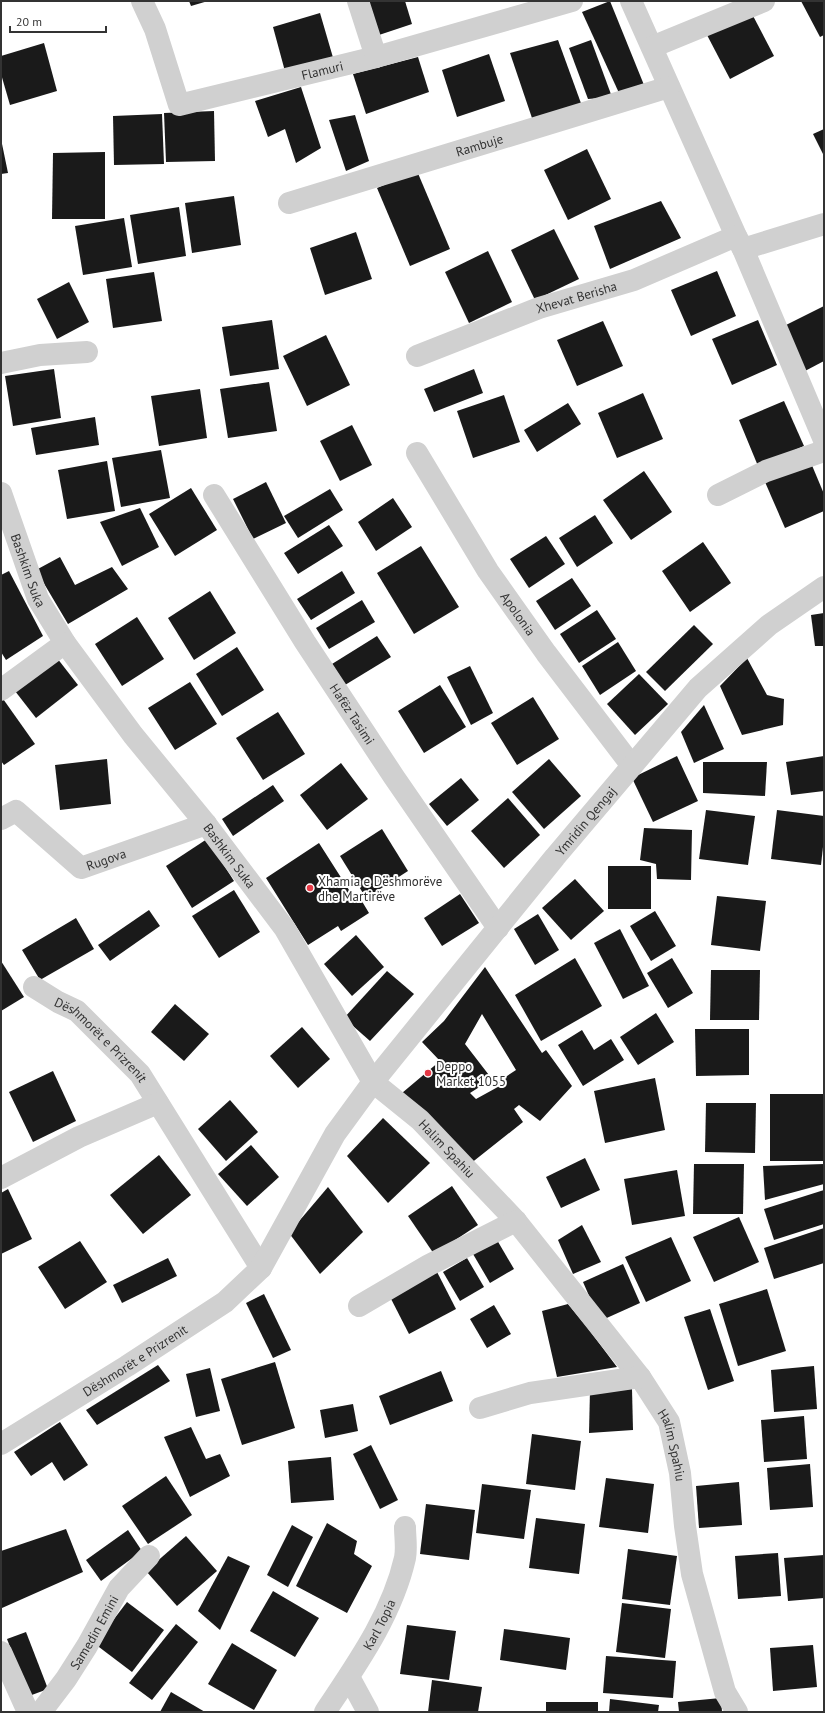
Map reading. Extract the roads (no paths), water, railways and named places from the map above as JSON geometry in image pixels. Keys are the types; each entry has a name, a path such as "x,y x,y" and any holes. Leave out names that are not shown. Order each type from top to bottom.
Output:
{"street":[{"name":"Flamuri","path":"142,1 155,29 179,105 376,57 572,1"},
{"path":"358,1 376,57"},
{"path":"630,1 739,242 824,440"},
{"path":"652,47 764,1"},
{"name":"Rambuje","path":"289,204 670,87"},
{"name":"Xhevat Berisha","path":"417,356 539,308 634,280 739,242 824,224"},
{"path":"1,363 40,355 87,352"},
{"path":"718,495 766,471 824,451"},
{"name":"Apolonia","path":"417,453 488,571 546,653 632,766"},
{"name":"Bashkim Suka","path":"1,493 38,599 65,643 133,735 206,824 285,928 373,1082"},
{"name":"Hafëz Tasimi","path":"214,495 305,642 394,777 498,928"},
{"name":"Ymridin Qengaj","path":"373,1082 498,928 698,688 769,625 824,587"},
{"path":"1,690 65,643"},
{"name":"Rugova","path":"1,819 16,810 80,868 206,824"},
{"name":"Dëshmorët e Prizrenit","path":"34,987 58,1002 77,1011 90,1022 140,1074 261,1268"},
{"name":"Halim Spahiu","path":"373,1082 420,1120 516,1221 640,1377 668,1422 680,1473 684,1526 692,1574 725,1692 737,1712"},
{"name":"Dëshmorët e Prizrenit","path":"1,1444 127,1366 225,1302 261,1268 335,1134 373,1082"},
{"path":"1,1178 79,1138 158,1103"},
{"path":"359,1306 429,1265 516,1221"},
{"path":"480,1408 530,1393 640,1377"},
{"name":"Karl Topia","path":"325,1712 349,1676 389,1608 405,1556 405,1527"},
{"name":"Samedin Emini","path":"41,1712 66,1679 83,1653 119,1588 149,1556"},
{"path":"1,1652 28,1712"},
{"path":"349,1676 368,1712"}],"place":[{"name":"Xhamia e Dëshmorëve dhe Martirëve","path":"310,888"},
{"name":"Deppo Market 1055","path":"428,1073"}]}
